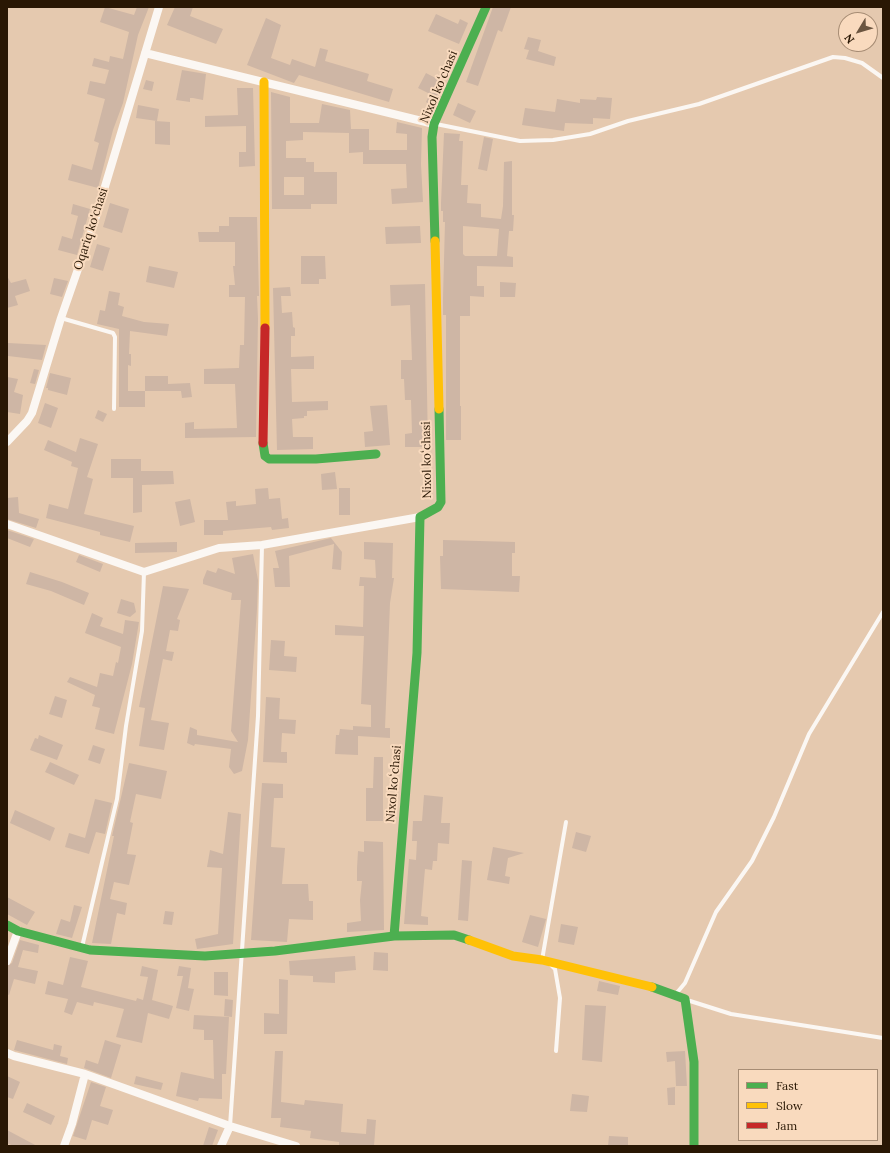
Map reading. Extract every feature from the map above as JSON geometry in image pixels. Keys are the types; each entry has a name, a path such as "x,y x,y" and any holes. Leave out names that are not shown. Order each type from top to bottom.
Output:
{"street":[{"name":"Oqariq ko'chasi","path":"7,442 27,421 32,413 61,318 94,223 160,7"},
{"name":"Nixol koʻchasi","path":"394,936 417,653 420,517 438,507 441,502 432,137 434,124 486,7"},
{"path":"145,53 434,124"},
{"path":"264,82 266,291 263,449 265,456 269,459 316,459 376,454"},
{"path":"7,524 144,572 220,548 262,545 294,538 420,517"},
{"path":"7,924 18,931 90,950 205,956 394,936 454,935 513,956 545,961 644,984 685,999 694,1062 694,1146"},
{"path":"7,961 18,931"},
{"path":"7,1053 85,1074 230,1126 296,1146"},
{"path":"64,1146 72,1124 85,1074"},
{"path":"221,1146 230,1126"}],"lane":[{"path":"434,124 520,141 553,140 590,134 628,121 698,104 833,57 845,58 862,63 883,78"},
{"path":"61,318 112,333 115,337 114,409"},
{"path":"230,1126 258,716 262,545"},
{"path":"82,948 117,799 126,726 142,631 144,572"},
{"path":"675,996 685,983 716,912 752,860 774,817 809,734 883,612"},
{"path":"556,1051 560,998 555,969 545,961 566,822"},
{"path":"685,999 731,1014 883,1038"}],"building":[{"path":"105,7 134,15 137,7 149,7 138,35 123,103 113,130 98,188 68,180 72,164 92,170 99,143 94,141 105,99 87,94 90,81 105,84 109,70 92,66 94,58 109,62 110,56 123,59 129,32 100,22"},
{"path":"175,7 193,7 190,16 223,29 216,44 167,25"},
{"path":"493,7 511,7 502,32 498,30 478,86 466,82"},
{"path":"436,14 458,24 460,19 468,23 459,44 428,31"},
{"path":"266,18 281,25 271,58 290,65 292,59 315,67 320,48 328,50 325,61 369,74 367,81 393,89 389,102 299,75 294,83 247,65"},
{"path":"528,37 541,40 538,51 556,57 554,66 526,59 529,50 524,49"},
{"path":"182,70 206,74 203,100 190,98 190,102 176,100"},
{"path":"426,73 445,83 434,108 426,102 430,94 418,88"},
{"path":"146,80 154,82 152,91 143,89"},
{"path":"237,88 253,88 255,166 239,167 239,152 246,152 246,126 205,127 205,116 238,115"},
{"path":"271,92 290,97 290,123 319,123 322,104 350,110 351,129 369,129 369,150 407,150 407,134 396,133 397,122 422,128 421,164 423,202 392,204 391,189 407,188 406,164 363,164 363,152 349,153 349,133 303,132 303,140 286,141 286,158 306,158 306,162 314,162 314,172 337,172 337,204 311,204 311,209 272,209","holes":["284,177 304,177 304,195 284,195"]},
{"path":"597,97 612,98 610,119 593,118 593,124 565,123 564,131 522,125 525,108 555,112 557,99 580,103 580,99 596,100"},
{"path":"458,103 476,111 470,123 453,115"},
{"path":"138,105 159,109 157,121 136,118"},
{"path":"155,121 170,122 170,145 155,144"},
{"path":"444,133 460,134 459,141 463,141 461,185 468,185 467,203 481,204 481,217 501,219 503,206 504,162 512,161 512,215 514,215 513,231 509,231 507,256 513,257 513,267 477,266 477,286 484,286 484,297 470,296 470,316 460,316 461,440 446,440 446,315 443,315 445,222 443,222 441,203","holes":["463,226 499,229 497,256 465,256 463,254"]},
{"path":"484,137 493,139 487,171 478,169"},
{"path":"110,203 129,209 122,233 103,227"},
{"path":"73,204 90,209 77,255 58,250 62,236 72,239 78,216 71,214"},
{"path":"229,217 257,217 259,296 257,296 256,437 185,438 185,423 194,422 194,429 237,428 235,384 204,384 204,369 239,368 240,345 244,345 245,297 229,297 229,285 235,285 233,266 235,266 235,242 199,242 198,232 219,232 219,226 229,226"},
{"path":"420,226 421,243 386,244 385,227"},
{"path":"97,244 110,248 103,271 90,267"},
{"path":"301,256 325,256 326,279 319,279 319,284 301,284"},
{"path":"149,266 178,272 174,288 146,282"},
{"path":"7,276 11,283 26,279 30,291 15,296 18,305 7,308"},
{"path":"54,278 68,281 62,297 50,294"},
{"path":"500,282 516,283 515,297 500,297"},
{"path":"425,284 428,447 405,447 405,434 412,433 411,400 405,400 404,379 401,379 401,360 412,360 410,305 391,306 390,285"},
{"path":"290,287 291,296 281,296 282,313 292,312 293,327 295,328 295,336 291,336 291,357 314,356 314,369 291,369 292,402 328,401 328,410 307,411 307,416 304,416 304,418 292,419 293,437 313,437 313,449 277,450 273,288"},
{"path":"109,291 120,293 118,305 124,307 122,316 144,322 169,324 167,336 130,331 129,354 131,354 131,366 128,365 128,391 145,391 145,407 119,407 119,329 97,324 100,310 105,311"},
{"path":"8,343 46,345 42,360 8,356"},
{"path":"34,369 39,370 35,384 30,383"},
{"path":"50,373 71,378 67,395 48,390 48,388 46,388"},
{"path":"145,376 168,376 168,384 190,383 192,397 182,398 181,391 145,391"},
{"path":"7,377 18,379 14,392 23,395 20,414 7,412"},
{"path":"45,403 58,408 51,428 38,423"},
{"path":"387,405 390,445 365,447 364,432 373,431 370,406"},
{"path":"98,410 107,414 103,422 95,418"},
{"path":"80,438 98,444 87,477 93,479 84,514 134,526 130,542 100,535 100,532 46,518 49,504 68,509 78,468 71,466 72,462 44,450 48,440 76,452"},
{"path":"111,459 141,459 141,471 173,471 174,484 142,485 142,512 133,513 133,478 111,478"},
{"path":"335,472 337,489 322,490 321,474"},
{"path":"268,488 269,499 280,498 282,519 288,518 289,528 272,530 271,527 223,531 223,535 204,535 204,520 228,520 226,502 236,501 236,506 256,504 255,489"},
{"path":"339,488 350,488 350,515 339,515"},
{"path":"18,497 19,513 39,519 36,528 7,519 7,498"},
{"path":"190,499 195,522 180,526 175,502"},
{"path":"7,530 34,539 30,547 7,538"},
{"path":"331,538 342,552 341,570 332,569 334,544 289,556 290,587 275,587 273,568 279,568 275,551"},
{"path":"443,540 515,542 515,553 512,553 512,576 520,576 519,592 441,589 440,556 443,556"},
{"path":"177,542 177,552 135,553 135,543"},
{"path":"364,542 393,543 392,578 394,578 390,603 385,728 390,728 390,738 358,736 358,755 335,754 336,735 339,735 340,729 353,730 353,726 371,727 371,705 361,704 364,636 335,635 335,625 363,627 364,586 359,586 360,577 376,578 375,560 364,559"},
{"path":"253,554 258,580 248,740 242,771 234,774 229,767 231,749 195,744 194,746 187,743 190,727 197,730 197,735 238,742 231,731 241,600 231,600 232,593 203,584 203,580 207,570 216,573 218,568 235,574 232,558"},
{"path":"79,555 103,564 100,572 76,562"},
{"path":"30,572 62,582 89,593 84,605 51,591 26,584"},
{"path":"163,586 189,589 177,619 180,620 178,631 170,630 166,651 174,652 172,661 163,659 151,720 169,723 164,750 139,746 145,708 139,707"},
{"path":"121,599 134,603 136,612 130,617 117,613"},
{"path":"92,613 103,618 100,626 123,634 125,620 139,622 132,664 114,734 95,729 100,708 92,706 95,695 67,682 70,677 97,687 100,673 113,676 116,662 118,663 121,647 85,633"},
{"path":"271,640 285,641 284,656 297,657 296,672 269,670"},
{"path":"55,696 67,700 62,718 49,714"},
{"path":"266,697 280,698 279,719 296,720 295,734 282,733 281,752 287,752 287,763 263,762"},
{"path":"39,735 63,745 57,760 30,750 35,738 38,739"},
{"path":"93,745 105,749 100,764 88,760"},
{"path":"374,757 383,757 383,821 366,821 366,788 373,788"},
{"path":"50,762 79,775 74,785 45,772"},
{"path":"129,763 167,771 161,799 136,794 130,822 133,823 127,854 136,855 129,885 114,882 110,899 127,903 125,915 117,913 111,944 92,943 114,836 112,836"},
{"path":"262,783 283,784 283,798 274,798 271,847 285,848 282,884 308,884 309,901 313,901 313,920 289,919 287,942 251,940"},
{"path":"424,795 443,797 441,823 450,823 449,844 438,843 437,861 433,861 432,870 425,869 421,916 428,917 428,925 404,924 409,859 416,860 417,841 412,841 413,821 422,821"},
{"path":"95,799 112,803 105,834 96,832 89,854 65,847 69,833 85,838"},
{"path":"15,810 55,828 50,841 10,823"},
{"path":"228,812 241,814 233,944 197,949 195,939 218,934 222,868 207,867 210,850 223,854"},
{"path":"576,832 591,836 586,852 572,848"},
{"path":"364,841 383,842 384,930 347,932 347,923 361,921 360,900 362,881 357,881 357,868 358,851 364,852"},
{"path":"493,847 524,853 508,858 505,876 510,877 509,884 487,880"},
{"path":"462,860 472,861 468,921 458,920"},
{"path":"7,897 35,912 27,925 7,914"},
{"path":"74,905 82,907 72,938 56,934 61,919 70,922"},
{"path":"165,911 174,912 172,925 163,924"},
{"path":"530,915 546,919 538,947 522,942"},
{"path":"561,924 578,927 574,945 558,942"},
{"path":"20,940 39,945 38,953 23,950 18,967 38,971 35,984 14,979 9,995 7,994 7,966 12,963"},
{"path":"374,952 388,953 388,971 373,970"},
{"path":"355,956 356,970 335,972 335,983 313,982 313,976 290,975 289,961"},
{"path":"70,957 88,961 81,987 136,1001 137,998 143,1000 148,977 140,976 142,966 158,970 152,1000 173,1006 169,1019 148,1013 142,1043 116,1037 124,1009 94,1002 93,1006 77,1002 72,1015 64,1012 68,999 45,994 48,981 63,985"},
{"path":"179,966 191,968 188,988 194,989 189,1011 176,1008 183,976 177,976"},
{"path":"214,972 228,972 228,996 214,995"},
{"path":"279,979 288,980 287,1034 264,1034 264,1013 279,1014"},
{"path":"599,981 620,986 618,995 597,991"},
{"path":"225,999 233,1000 232,1017 224,1016"},
{"path":"585,1005 606,1006 602,1062 582,1060"},
{"path":"194,1015 229,1017 226,1074 222,1074 222,1099 199,1098 198,1101 176,1096 181,1072 214,1079 213,1040 204,1040 204,1030 193,1029"},
{"path":"17,1040 53,1050 54,1044 62,1046 60,1056 68,1058 67,1064 14,1050"},
{"path":"105,1040 121,1045 111,1078 84,1068 86,1060 98,1064"},
{"path":"275,1051 283,1051 281,1102 304,1105 305,1100 343,1104 341,1132 366,1134 367,1119 376,1120 374,1146 339,1146 339,1142 310,1138 311,1131 280,1127 281,1118 271,1118"},
{"path":"685,1051 687,1086 676,1086 675,1061 667,1062 666,1052"},
{"path":"7,1076 20,1082 13,1099 7,1097"},
{"path":"136,1076 163,1083 161,1090 134,1084"},
{"path":"91,1082 106,1087 100,1106 113,1110 108,1125 92,1120 86,1140 73,1136"},
{"path":"675,1087 675,1105 668,1105 667,1088"},
{"path":"572,1094 589,1096 587,1112 570,1111"},
{"path":"27,1103 55,1116 51,1125 23,1112"},
{"path":"209,1127 218,1130 212,1146 203,1146"},
{"path":"7,1130 37,1146 13,1146 7,1143"},
{"path":"609,1136 628,1137 628,1146 608,1146"}],"traffic: fast":[{"path":"435,241 432,137 434,124 486,7"},
{"path":"394,936 417,653 420,517 438,507 441,502 439,409"},
{"path":"263,443 265,456 269,459 316,459 376,454"},
{"path":"7,925 18,931 90,950 205,956 275,951 394,936 454,935 469,940"},
{"path":"652,987 685,999 694,1062 694,1146"}],"traffic: slow":[{"path":"264,82 265,328"},
{"path":"435,241 439,409"},
{"path":"469,940 513,956 542,960 652,987"}],"traffic: jam":[{"path":"263,443 265,328"}]}
